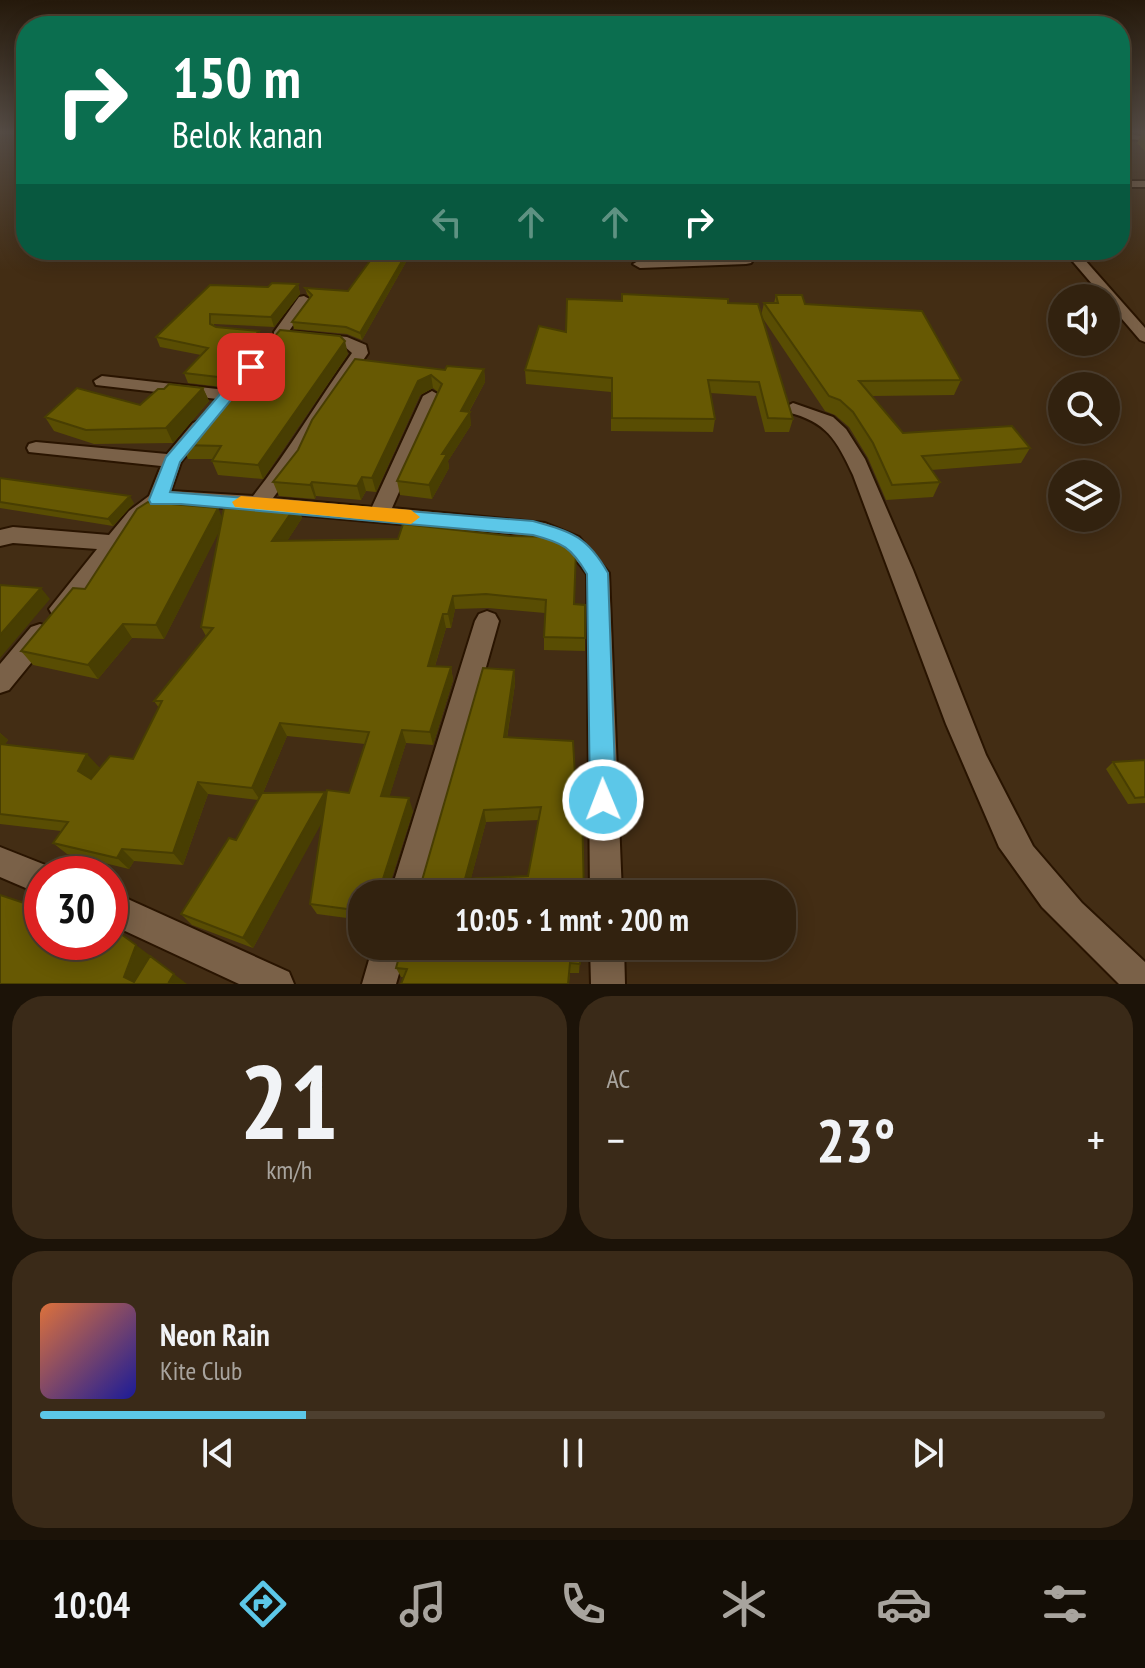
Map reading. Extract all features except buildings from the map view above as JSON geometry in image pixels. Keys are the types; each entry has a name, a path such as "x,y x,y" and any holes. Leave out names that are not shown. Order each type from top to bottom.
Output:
{"street":[{"path":"640,264 746,260"},
{"path":"1078,260 1142,332"},
{"path":"258,504 293,458 305,432 360,353 360,348 347,342 272,337 304,300"},
{"path":"158,500 172,461 241,379"},
{"path":"102,381 226,395"},
{"path":"379,514 432,396"},
{"path":"793,408 822,416 834,426 870,490 976,767 1011,839 1093,937 1144,984"},
{"path":"36,448 172,461"},
{"path":"0,682 136,516 158,500 181,497 551,531 568,538 582,549 598,573 606,880"},
{"path":"0,538 13,535 114,543"},
{"path":"410,880 487,621"},
{"path":"0,862 24,872"},
{"path":"128,915 277,984"},
{"path":"379,984 386,960"},
{"path":"607,960 608,984"}],"slow traffic":[{"path":"241,502 411,517"}],"route":[{"path":"251,367 172,461 158,500 181,497 372,513 533,528 568,538 582,549 598,573 603,800"}]}
